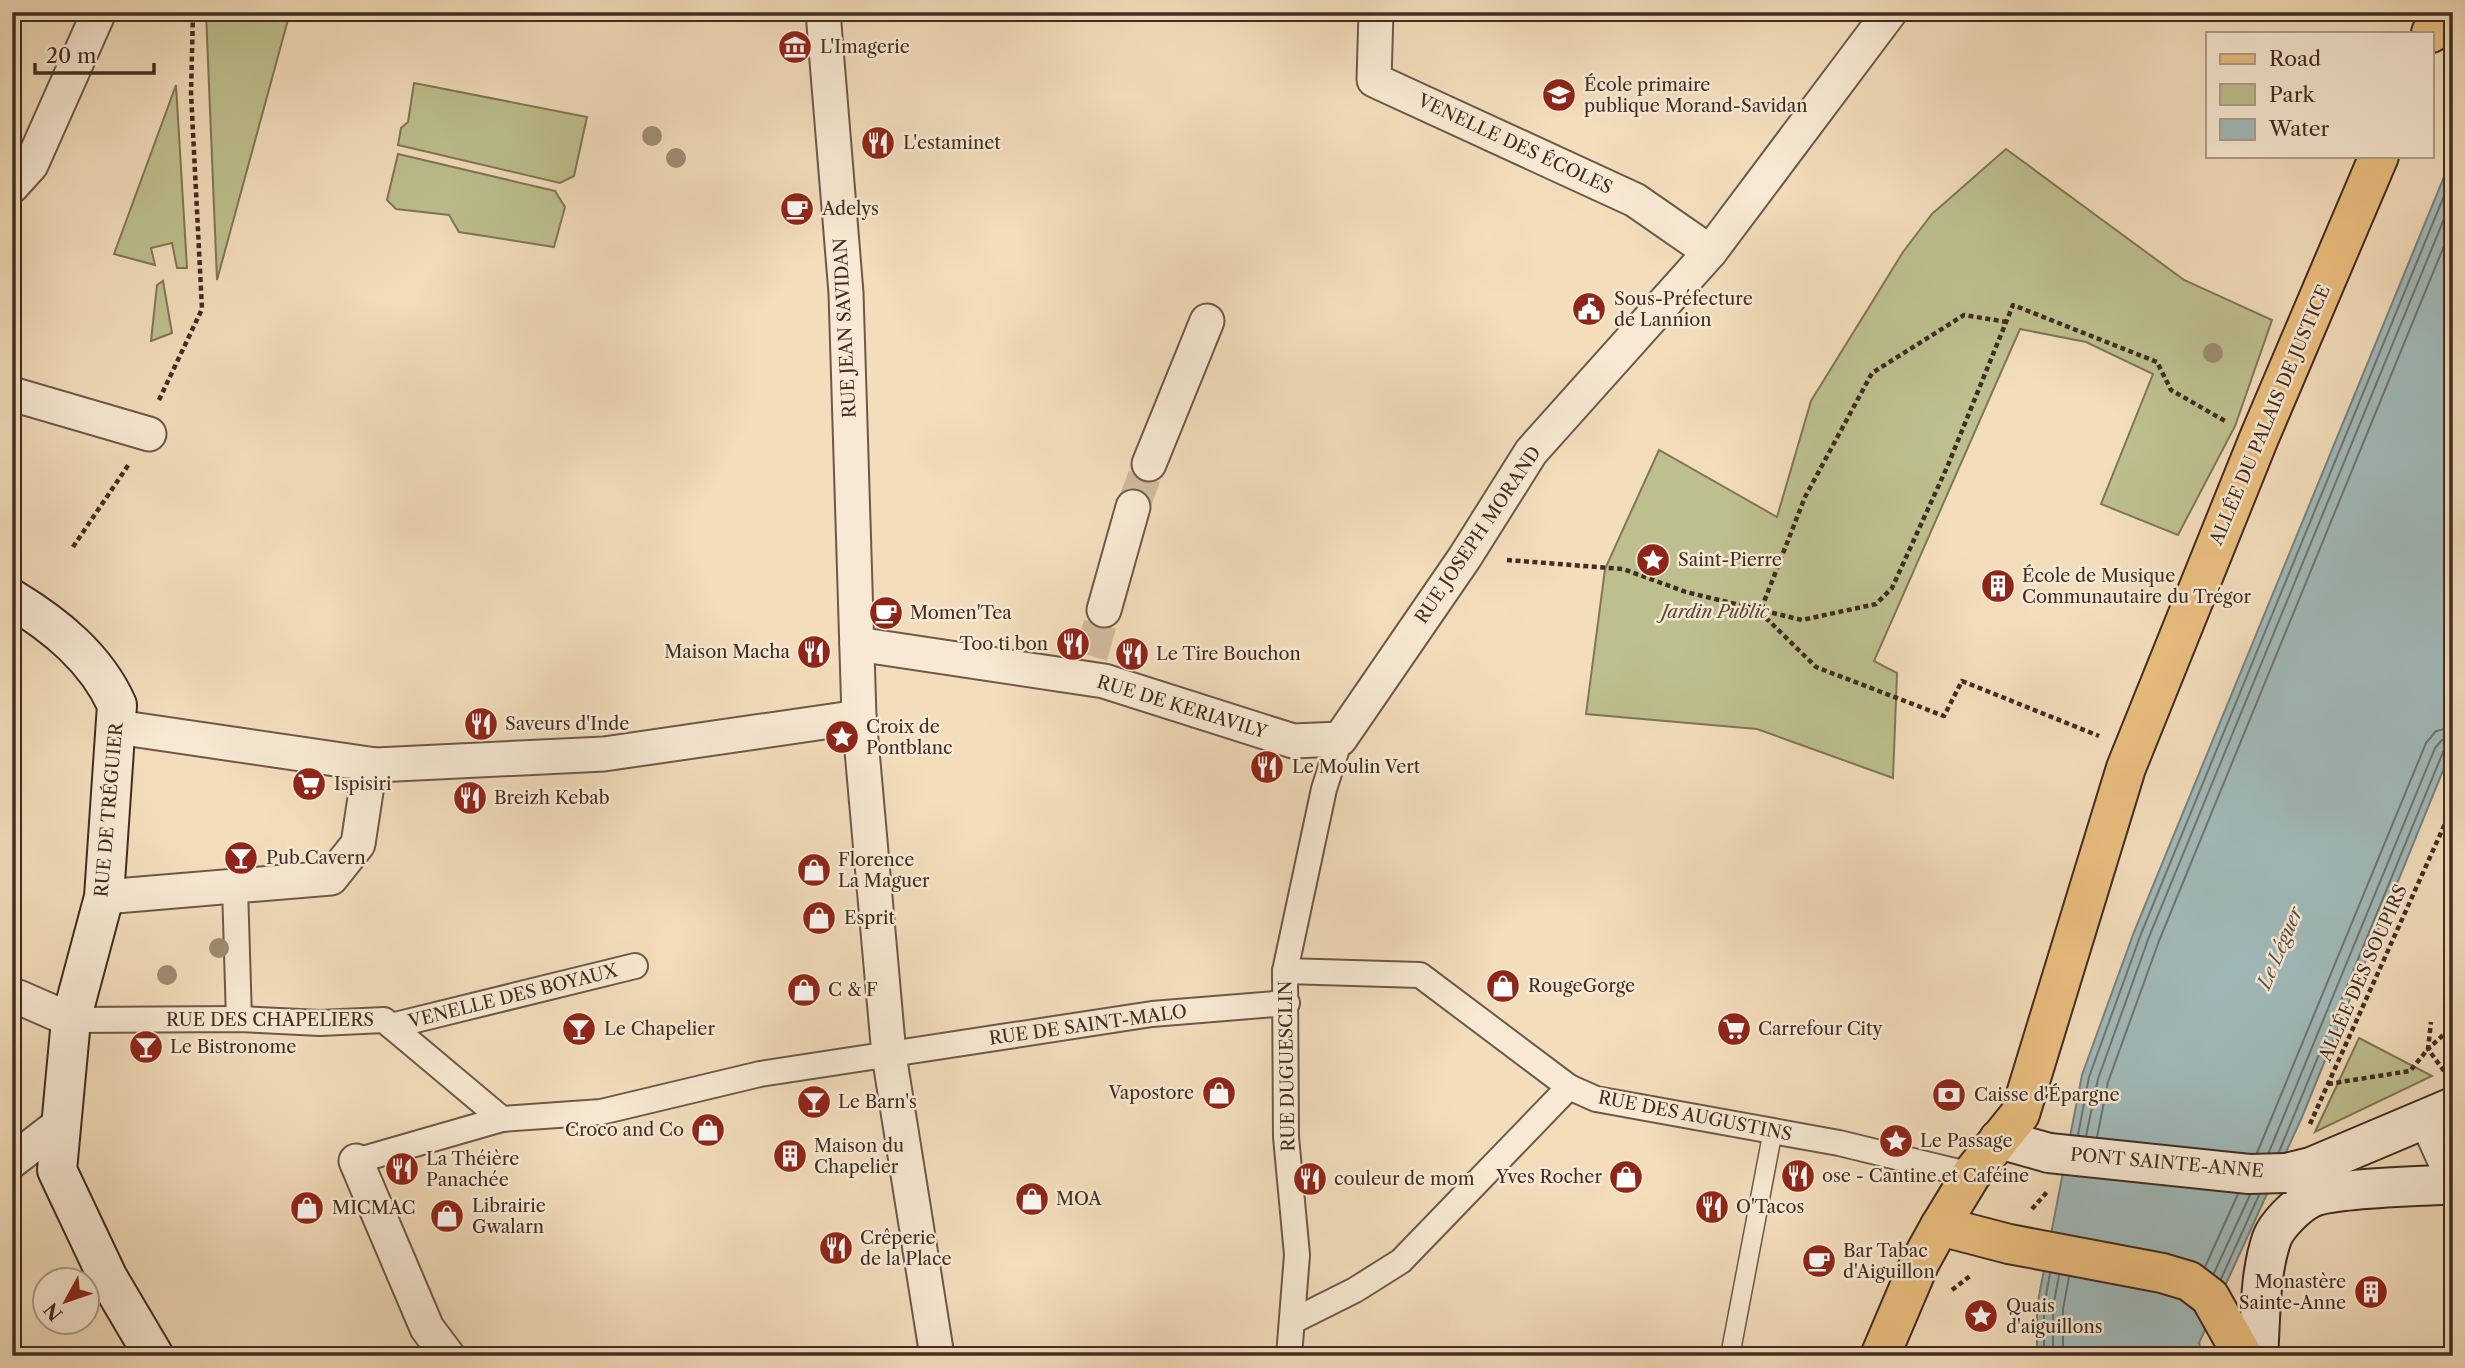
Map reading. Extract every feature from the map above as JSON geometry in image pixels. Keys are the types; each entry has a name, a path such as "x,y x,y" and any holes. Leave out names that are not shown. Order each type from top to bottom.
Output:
{"main road":[{"path":"2431,32 2440,12"},
{"name":"ALLÉE DU PALAIS DE JUSTICE","path":"2010,1127 2126,768 2259,438 2378,158"},
{"name":"RUE DE TRÉGUIER","path":"12,599 31,610 88,658 106,680 117,705 104,897 71,1020 57,1170 108,1278 154,1356"},
{"name":"PONT SAINTE-ANNE","path":"2010,1127 2049,1153 2249,1174 2286,1173 2311,1167 2443,1101"},
{"path":"1880,1356 1920,1262 1940,1226 1971,1175 2010,1127"},
{"path":"2258,1356 2264,1270 2273,1236 2289,1216 2308,1199 2328,1194 2453,1182"},
{"path":"1940,1226 2009,1244 2162,1273 2189,1281 2210,1297 2243,1356"}],"street":[{"path":"12,186 31,165 99,12"},
{"name":"RUE JEAN SAVIDAN","path":"823,12 846,293 859,717 889,1055 937,1356"},
{"name":"VENELLE DES ÉCOLES","path":"1376,12 1374,80 1635,200 1710,252"},
{"name":"RUE JOSEPH MORAND","path":"1340,739 1465,556 1531,452 1710,252 1890,12"},
{"path":"1149,464 1208,321"},
{"path":"12,394 149,434"},
{"path":"1104,610 1133,508"},
{"name":"RUE DE KERIAVILY","path":"857,644 1089,667 1104,681 1293,741 1340,739"},
{"path":"117,727 376,765 604,754 859,717"},
{"name":"RUE DUGUESCLIN","path":"1289,1356 1297,1255 1286,1137 1285,971 1324,789 1340,739"},
{"path":"104,897 331,878 358,844 367,785 376,765"},
{"path":"235,887 239,1019"},
{"name":"VENELLE DES BOYAUX","path":"391,1026 635,966"},
{"name":"RUE DES AUGUSTINS","path":"1285,971 1420,975 1569,1087 1596,1099 1773,1130 1971,1175"},
{"path":"18,997 71,1020"},
{"name":"RUE DE SAINT-MALO","path":"889,1055 1152,1014 1287,1003"},
{"name":"RUE DES CHAPELIERS","path":"71,1020 239,1019 320,1023 384,1020 502,1119"},
{"path":"448,1356 427,1328 356,1161 502,1119 601,1112 760,1074 889,1055"},
{"path":"1293,1321 1355,1290 1401,1261 1569,1087"},
{"path":"2443,1101 2453,1182"},
{"path":"18,1155 60,1124"}],"lane":[{"path":"1730,1356 1773,1130"}],"path":[{"path":"73,548 149,434 162,391 202,309 191,93 193,12"},
{"path":"1465,556 1623,569 1686,592 1802,621 1876,604 1892,589 2014,305 2157,362 2171,390 2235,426"},
{"path":"1760,612 1805,497 1872,373 1964,314 2007,322"},
{"path":"1760,612 1816,667 1944,716 1962,681 2106,739"},
{"name":"ALLÉE DES SOUPIRS","path":"2305,1135 2453,806"},
{"path":"2446,992 2453,996"},
{"path":"2431,1022 2428,1049 2443,1101"},
{"path":"2328,1084 2410,1071 2428,1049 2453,1026"}],"green space":[{"path":"206,12 289,16 217,280"},
{"path":"414,83 587,117 574,176 560,183 398,145 401,128 408,122"},
{"path":"176,85 187,268 177,268 172,243 151,248 155,265 114,254"},
{"name":"Jardin Public","path":"2006,149 2184,280 2272,320 2235,426 2178,535 2101,504 2153,374 2086,342 2020,329 1874,661 1897,673 1893,778 1757,729 1586,714 1605,569 1659,450 1777,517 1811,401 1903,252 1932,214"},
{"path":"398,154 555,191 565,207 554,247 459,232 449,215 396,209 387,200"},
{"path":"163,281 172,333 151,341 157,285"},
{"path":"2359,1038 2432,1076 2315,1132"}],"water":[{"name":"Le Léguer","path":"2453,155 2453,746 2302,1117 2199,1343 2203,1356 2037,1356 2037,1306 2082,1075 2134,932"}],"tunnel":[{"path":"1133,507 1149,464"},
{"path":"1091,656 1104,610"}],"place":[{"name":"L'Imagerie","path":"795,47"},
{"name":"École primaire publique Morand-Savidan","path":"1559,95"},
{"name":"L'estaminet","path":"878,143"},
{"name":"Adelys","path":"797,209"},
{"name":"Sous-Préfecture de Lannion","path":"1589,309"},
{"name":"Saint-Pierre","path":"1653,560"},
{"name":"École de Musique Communautaire du Trégor","path":"1998,586"},
{"name":"Momen'Tea","path":"886,613"},
{"name":"Too ti bon","path":"1073,644"},
{"name":"Maison Macha","path":"814,652"},
{"name":"Le Tire Bouchon","path":"1132,654"},
{"name":"Saveurs d'Inde","path":"481,724"},
{"name":"Croix de Pontblanc","path":"842,737"},
{"name":"Le Moulin Vert","path":"1267,767"},
{"name":"Ispisiri","path":"309,784"},
{"name":"Breizh Kebab","path":"470,798"},
{"name":"Pub Cavern","path":"241,858"},
{"name":"Florence La Maguer","path":"814,870"},
{"name":"Esprit","path":"819,918"},
{"name":"RougeGorge","path":"1503,986"},
{"name":"C & F","path":"804,990"},
{"name":"Le Chapelier","path":"579,1029"},
{"name":"Carrefour City","path":"1734,1029"},
{"name":"Le Bistronome","path":"146,1047"},
{"name":"Vapostore","path":"1219,1093"},
{"name":"Caisse d'Épargne","path":"1949,1095"},
{"name":"Le Barn's","path":"814,1102"},
{"name":"Croco and Co","path":"708,1130"},
{"name":"Le Passage","path":"1896,1141"},
{"name":"Maison du Chapelier","path":"790,1156"},
{"name":"La Théière Panachée","path":"402,1169"},
{"name":"ose - Cantine et Caféine","path":"1798,1176"},
{"name":"Yves Rocher","path":"1626,1177"},
{"name":"couleur de mom","path":"1310,1179"},
{"name":"MOA","path":"1032,1199"},
{"name":"O'Tacos","path":"1712,1207"},
{"name":"MICMAC","path":"307,1208"},
{"name":"Librairie Gwalarn","path":"447,1216"},
{"name":"Crêperie de la Place","path":"836,1248"},
{"name":"Bar Tabac d'Aiguillon","path":"1819,1261"},
{"name":"Monastère Sainte-Anne","path":"2371,1292"},
{"name":"Quais d'aiguillons","path":"1981,1316"}]}
